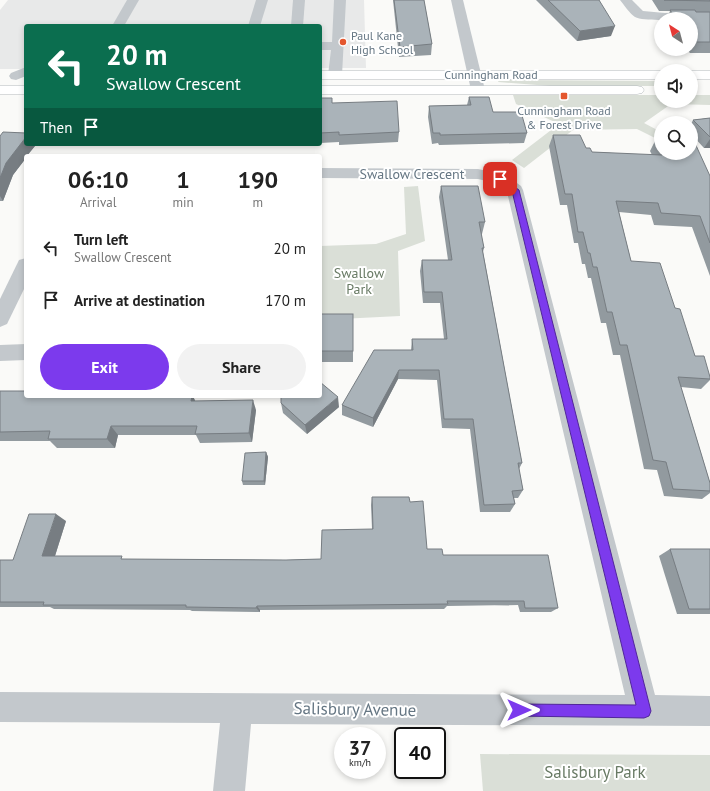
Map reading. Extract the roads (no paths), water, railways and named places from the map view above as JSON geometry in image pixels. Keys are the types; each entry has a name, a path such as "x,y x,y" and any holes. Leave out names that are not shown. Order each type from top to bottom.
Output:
{"main road":[{"name":"Cunningham Road","path":"322,74 336,70 474,74 654,75"},
{"path":"0,76 22,74"},
{"path":"698,75 710,75"},
{"path":"0,90 24,90"},
{"name":"Cunningham Road","path":"322,90 653,90"}],"street":[{"path":"119,24 133,0"},
{"path":"255,24 262,0"},
{"path":"297,24 299,0"},
{"path":"322,66 336,70 340,0"},
{"path":"457,0 478,90"},
{"path":"626,0 639,14 665,17 710,17"},
{"path":"322,46 338,46"},
{"name":"Swallow Crescent","path":"322,173 478,174 500,179 515,190 644,711"},
{"path":"0,319 24,269"},
{"path":"0,353 24,352"},
{"name":"Salisbury Avenue","path":"0,707 710,711"},
{"path":"229,791 237,708"}],"place":[{"name":"Paul Kane High School","path":"343,42"},
{"name":"Cunningham Road & Forest Drive","path":"564,96"}],"park label":[{"name":"Swallow Park","path":"359,282"},
{"name":"Salisbury Park","path":"595,772"}]}
